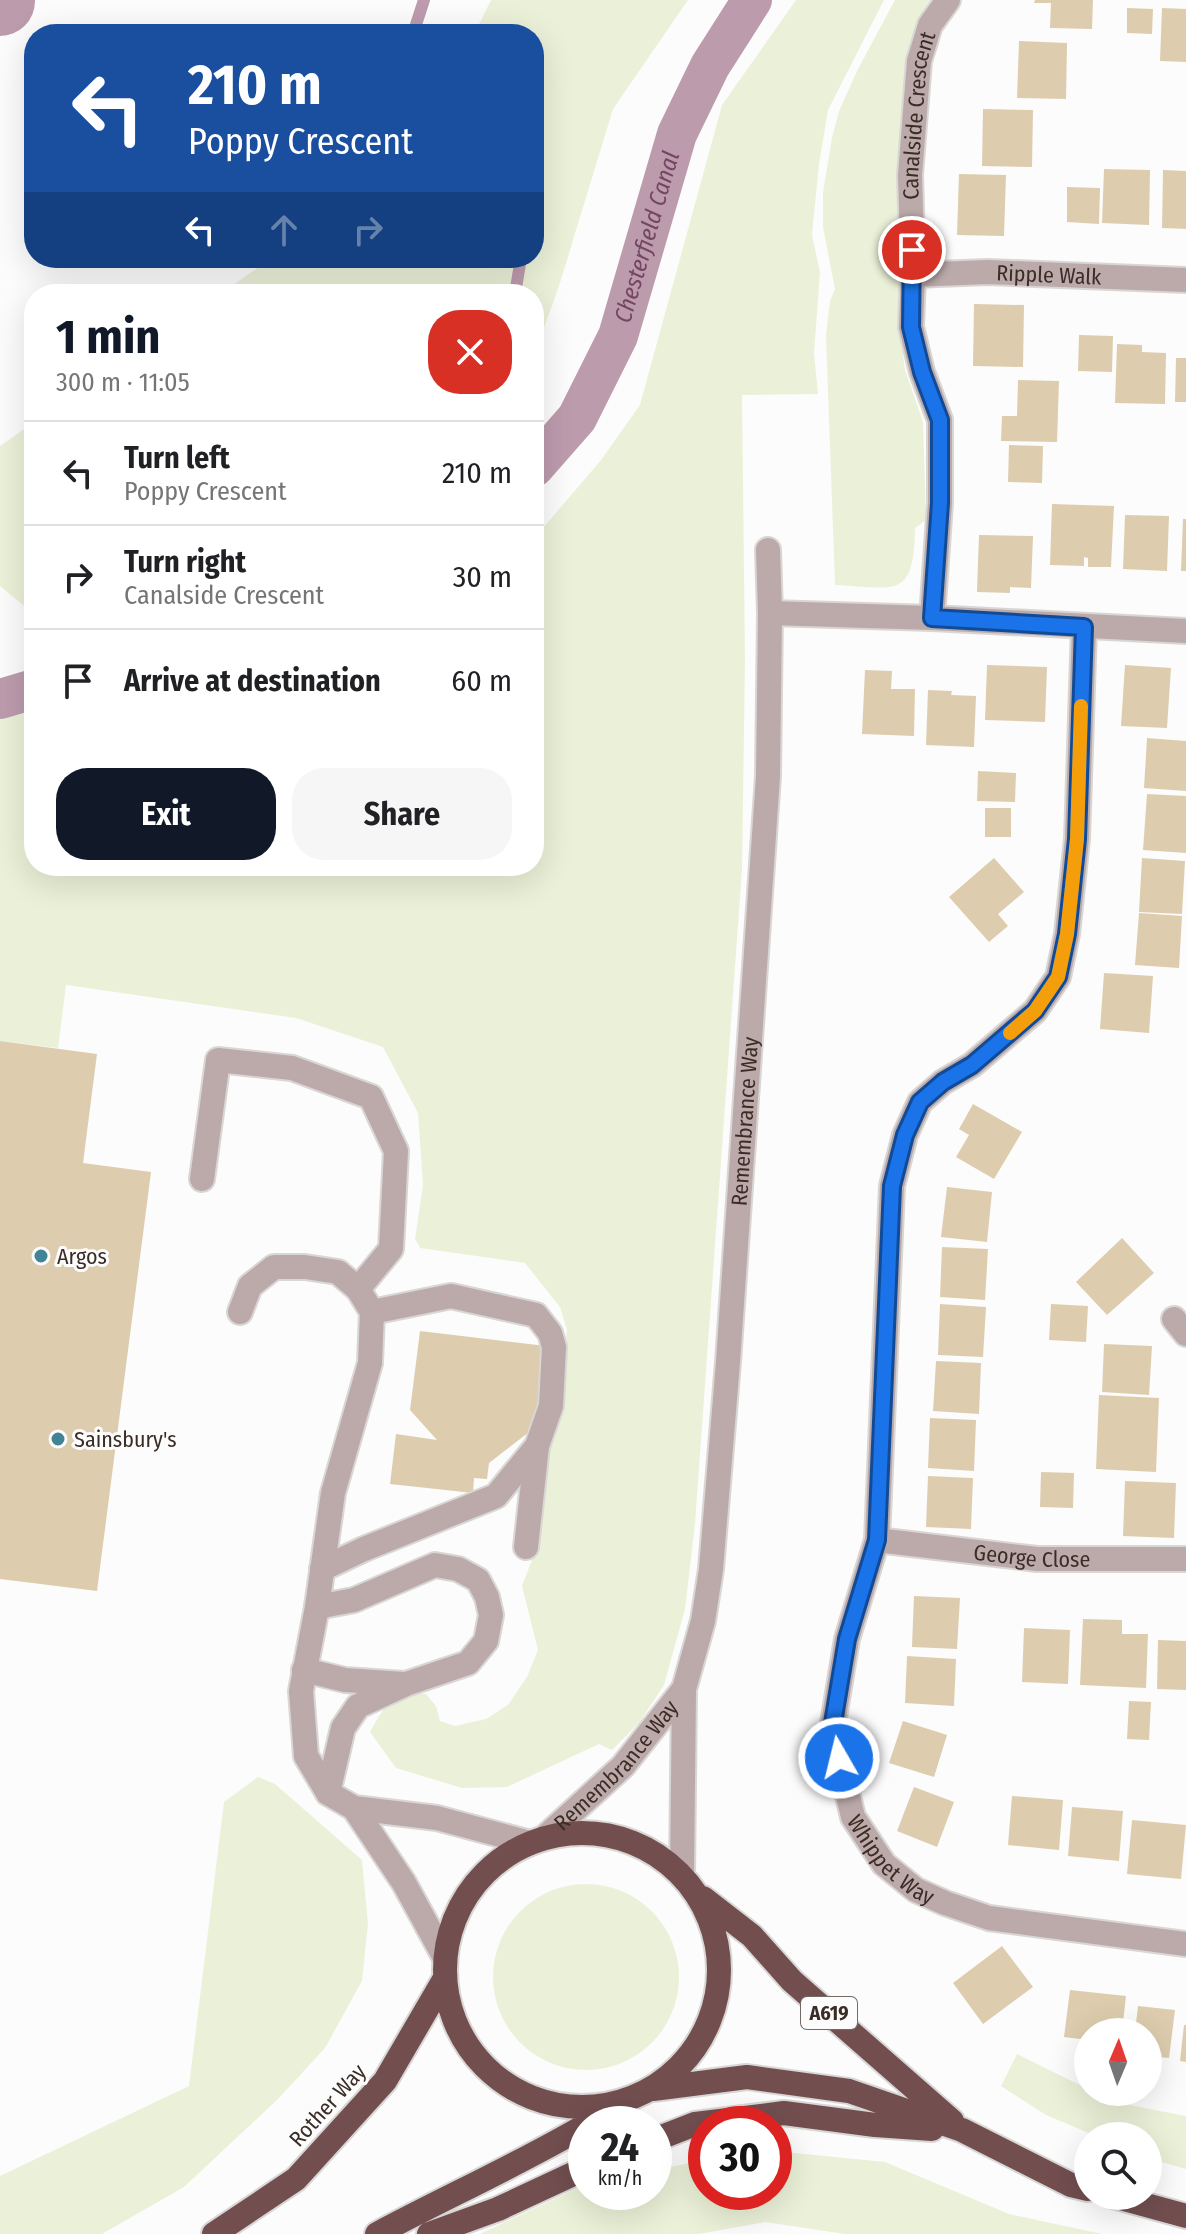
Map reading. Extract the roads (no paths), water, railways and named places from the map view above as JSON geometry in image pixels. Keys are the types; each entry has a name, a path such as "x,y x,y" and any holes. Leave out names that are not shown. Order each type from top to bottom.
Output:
{"highway":[{"path":"618,2106 653,2089 687,2060 710,2023 720,1979 716,1935 690,1884 653,1851 618,1837 580,1833 536,1841 504,1857 481,1877 463,1901 451,1928 445,1968 453,2019 474,2056 505,2084 543,2102 585,2108 626,2101"},
{"name":"A619","path":"690,1884 752,1936 792,1981 962,2130"},
{"name":"Rother Way","path":"214,2234 296,2179 385,2081 445,1968"},
{"name":"A619","path":"653,2089 747,2077 849,2091 962,2130 1074,2186"},
{"path":"672,2133 695,2124 784,2113 875,2125 962,2130"},
{"path":"377,2234 568,2135"},
{"path":"429,2234 498,2209 568,2176"},
{"path":"1162,2209 1186,2216"}],"street":[{"name":"Canalside Crescent","path":"932,618 940,503 940,420 922,372 911,327 910,175 919,61 930,25 948,0"},
{"name":"Ripple Walk","path":"913,275 988,272 1186,280"},
{"name":"Remembrance Way","path":"690,1884 684,1689 703,1621 711,1569 726,1394 768,776 768,550"},
{"path":"770,613 1186,631"},
{"name":"Whippet Way","path":"1084,627 1077,839 1067,934 1058,977 1035,1011 972,1065 943,1082 920,1102 905,1135 892,1186 877,1540 847,1639 832,1729 853,1817 884,1864 916,1890 989,1918 1186,1944"},
{"path":"202,1179 218,1060 292,1068 371,1097 396,1151 391,1249 358,1289"},
{"path":"240,1312 250,1286 274,1267 305,1267 338,1272 358,1289 372,1312 370,1363 333,1493 317,1607 304,1670 301,1691 306,1756 328,1793 354,1808 437,1818 536,1841"},
{"path":"372,1312 451,1296 536,1315 550,1333 554,1347 551,1406 537,1446 526,1547"},
{"path":"322,1569 496,1496 537,1446"},
{"name":"George Close","path":"877,1540 1037,1559 1186,1559"},
{"path":"317,1607 354,1600 435,1565 458,1569 478,1580 487,1597 491,1615 486,1641 468,1663 406,1684 358,1706 343,1728 328,1793"},
{"path":"304,1670 345,1680 406,1684"},
{"name":"Remembrance Way","path":"536,1841 623,1766 684,1689"},
{"path":"354,1808 404,1883 445,1968"}],"waterway":[{"path":"416,24 424,0"},
{"name":"Chesterfield Canal","path":"544,456 577,418 618,336 677,134 710,66 752,0"},
{"path":"517,284 519,268"},
{"name":"Chesterfield Canal","path":"0,699 24,692"}],"place":[{"name":"Argos","path":"41,1256"},
{"name":"Sainsbury's","path":"58,1439"}]}
